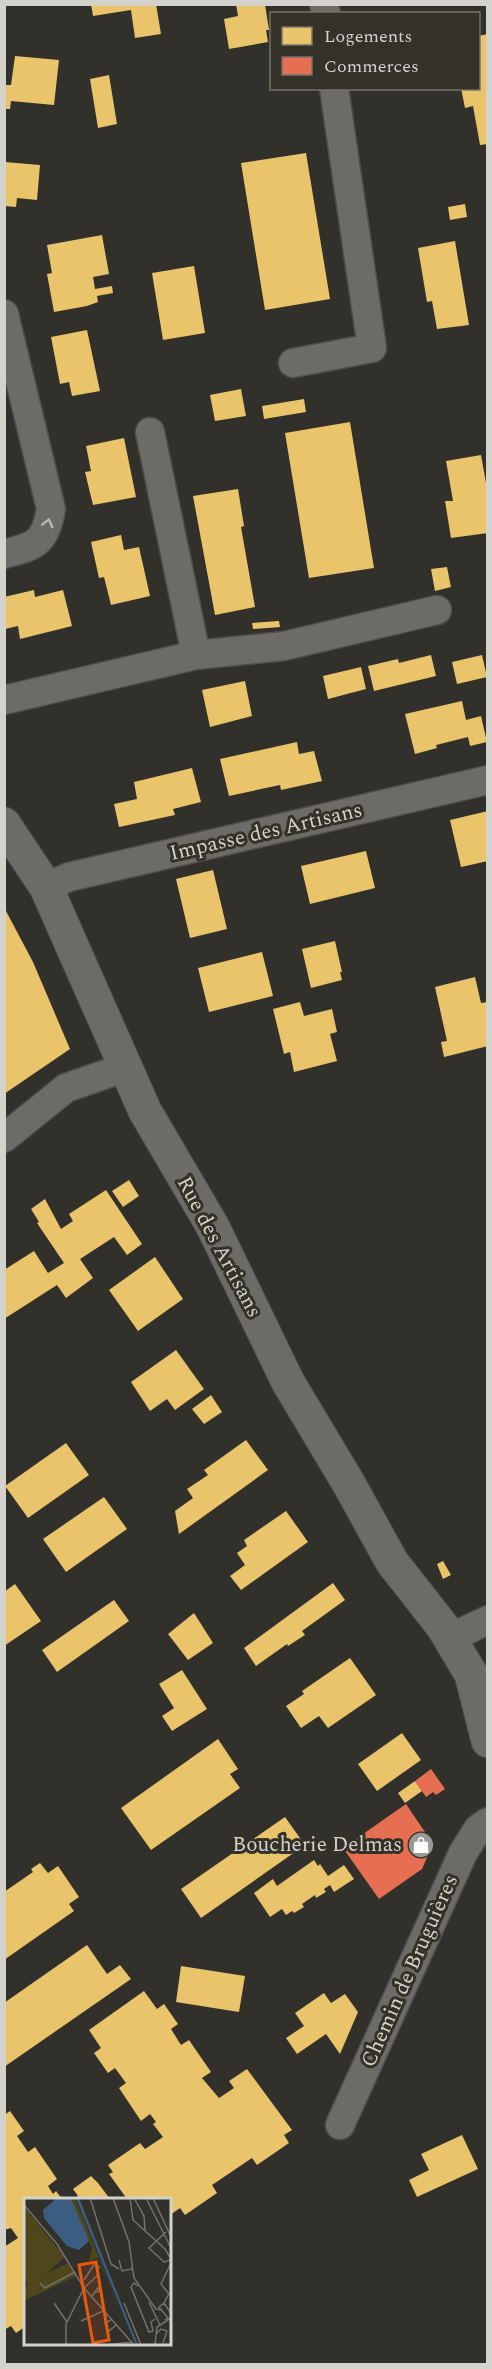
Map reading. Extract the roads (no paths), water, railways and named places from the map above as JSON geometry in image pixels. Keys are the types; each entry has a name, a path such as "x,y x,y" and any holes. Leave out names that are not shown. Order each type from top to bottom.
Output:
{"street":[{"path":"293,363 372,348 334,90"},
{"path":"4,314 51,509 47,531 31,548 4,554"},
{"path":"150,432 196,655"},
{"path":"4,699 196,655 284,646 437,610"},
{"name":"Impasse des Artisans","path":"46,887 69,878 488,780"},
{"name":"Rue des Artisans","path":"4,824 46,887 145,1111 213,1227 288,1382 392,1562 467,1659"},
{"path":"4,1138 66,1088 126,1067"},
{"path":"488,1620 467,1659 488,1742"},
{"name":"Chemin de Bruguières","path":"340,2125 463,1853 478,1829 488,1822"}],"place":[{"name":"Boucherie Delmas","path":"421,1845"}]}
